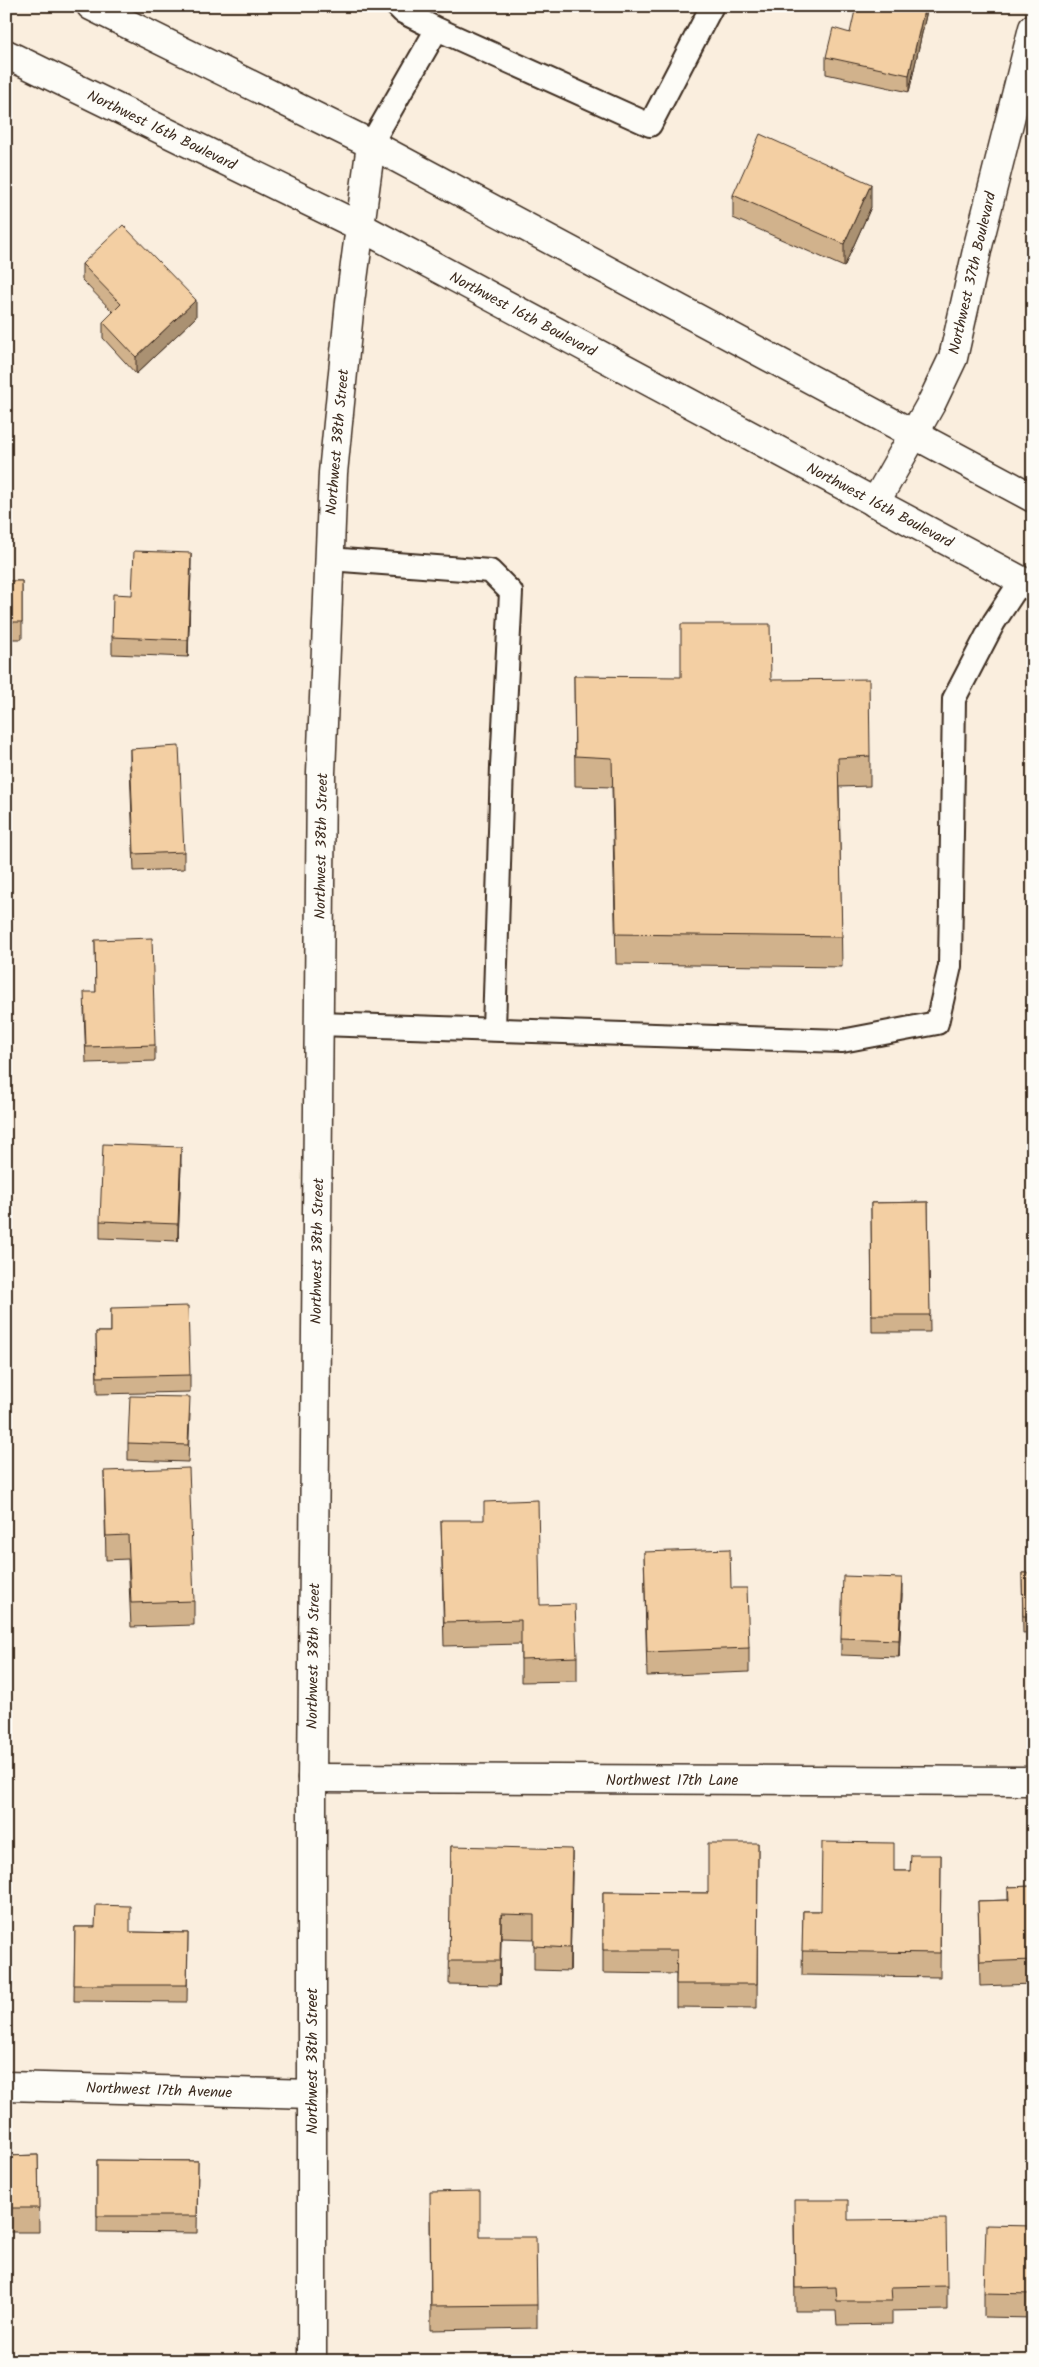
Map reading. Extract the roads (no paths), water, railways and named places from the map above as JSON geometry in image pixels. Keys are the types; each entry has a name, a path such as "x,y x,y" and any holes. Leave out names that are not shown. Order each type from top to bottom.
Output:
{"street":[{"path":"91,6 371,144 1033,498"},
{"name":"Northwest 37th Boulevard","path":"875,503 914,434 953,358 978,246 1033,28"},
{"name":"Northwest 16th Boulevard","path":"6,54 360,227 1027,584"},
{"name":"Northwest 38th Street","path":"312,2361 312,1778 321,773 332,473 371,144"},
{"name":"Northwest 17th Lane","path":"312,1778 1033,1781"},
{"name":"Northwest 17th Avenue","path":"6,2086 312,2094"}],"lane":[{"path":"397,6 403,12 437,29 650,125 712,6"},
{"path":"371,144 437,29"},
{"path":"329,559 490,571 510,592 502,766 494,1029"},
{"path":"319,1024 842,1041 937,1023 950,966 954,700 994,622 1027,584"}]}
